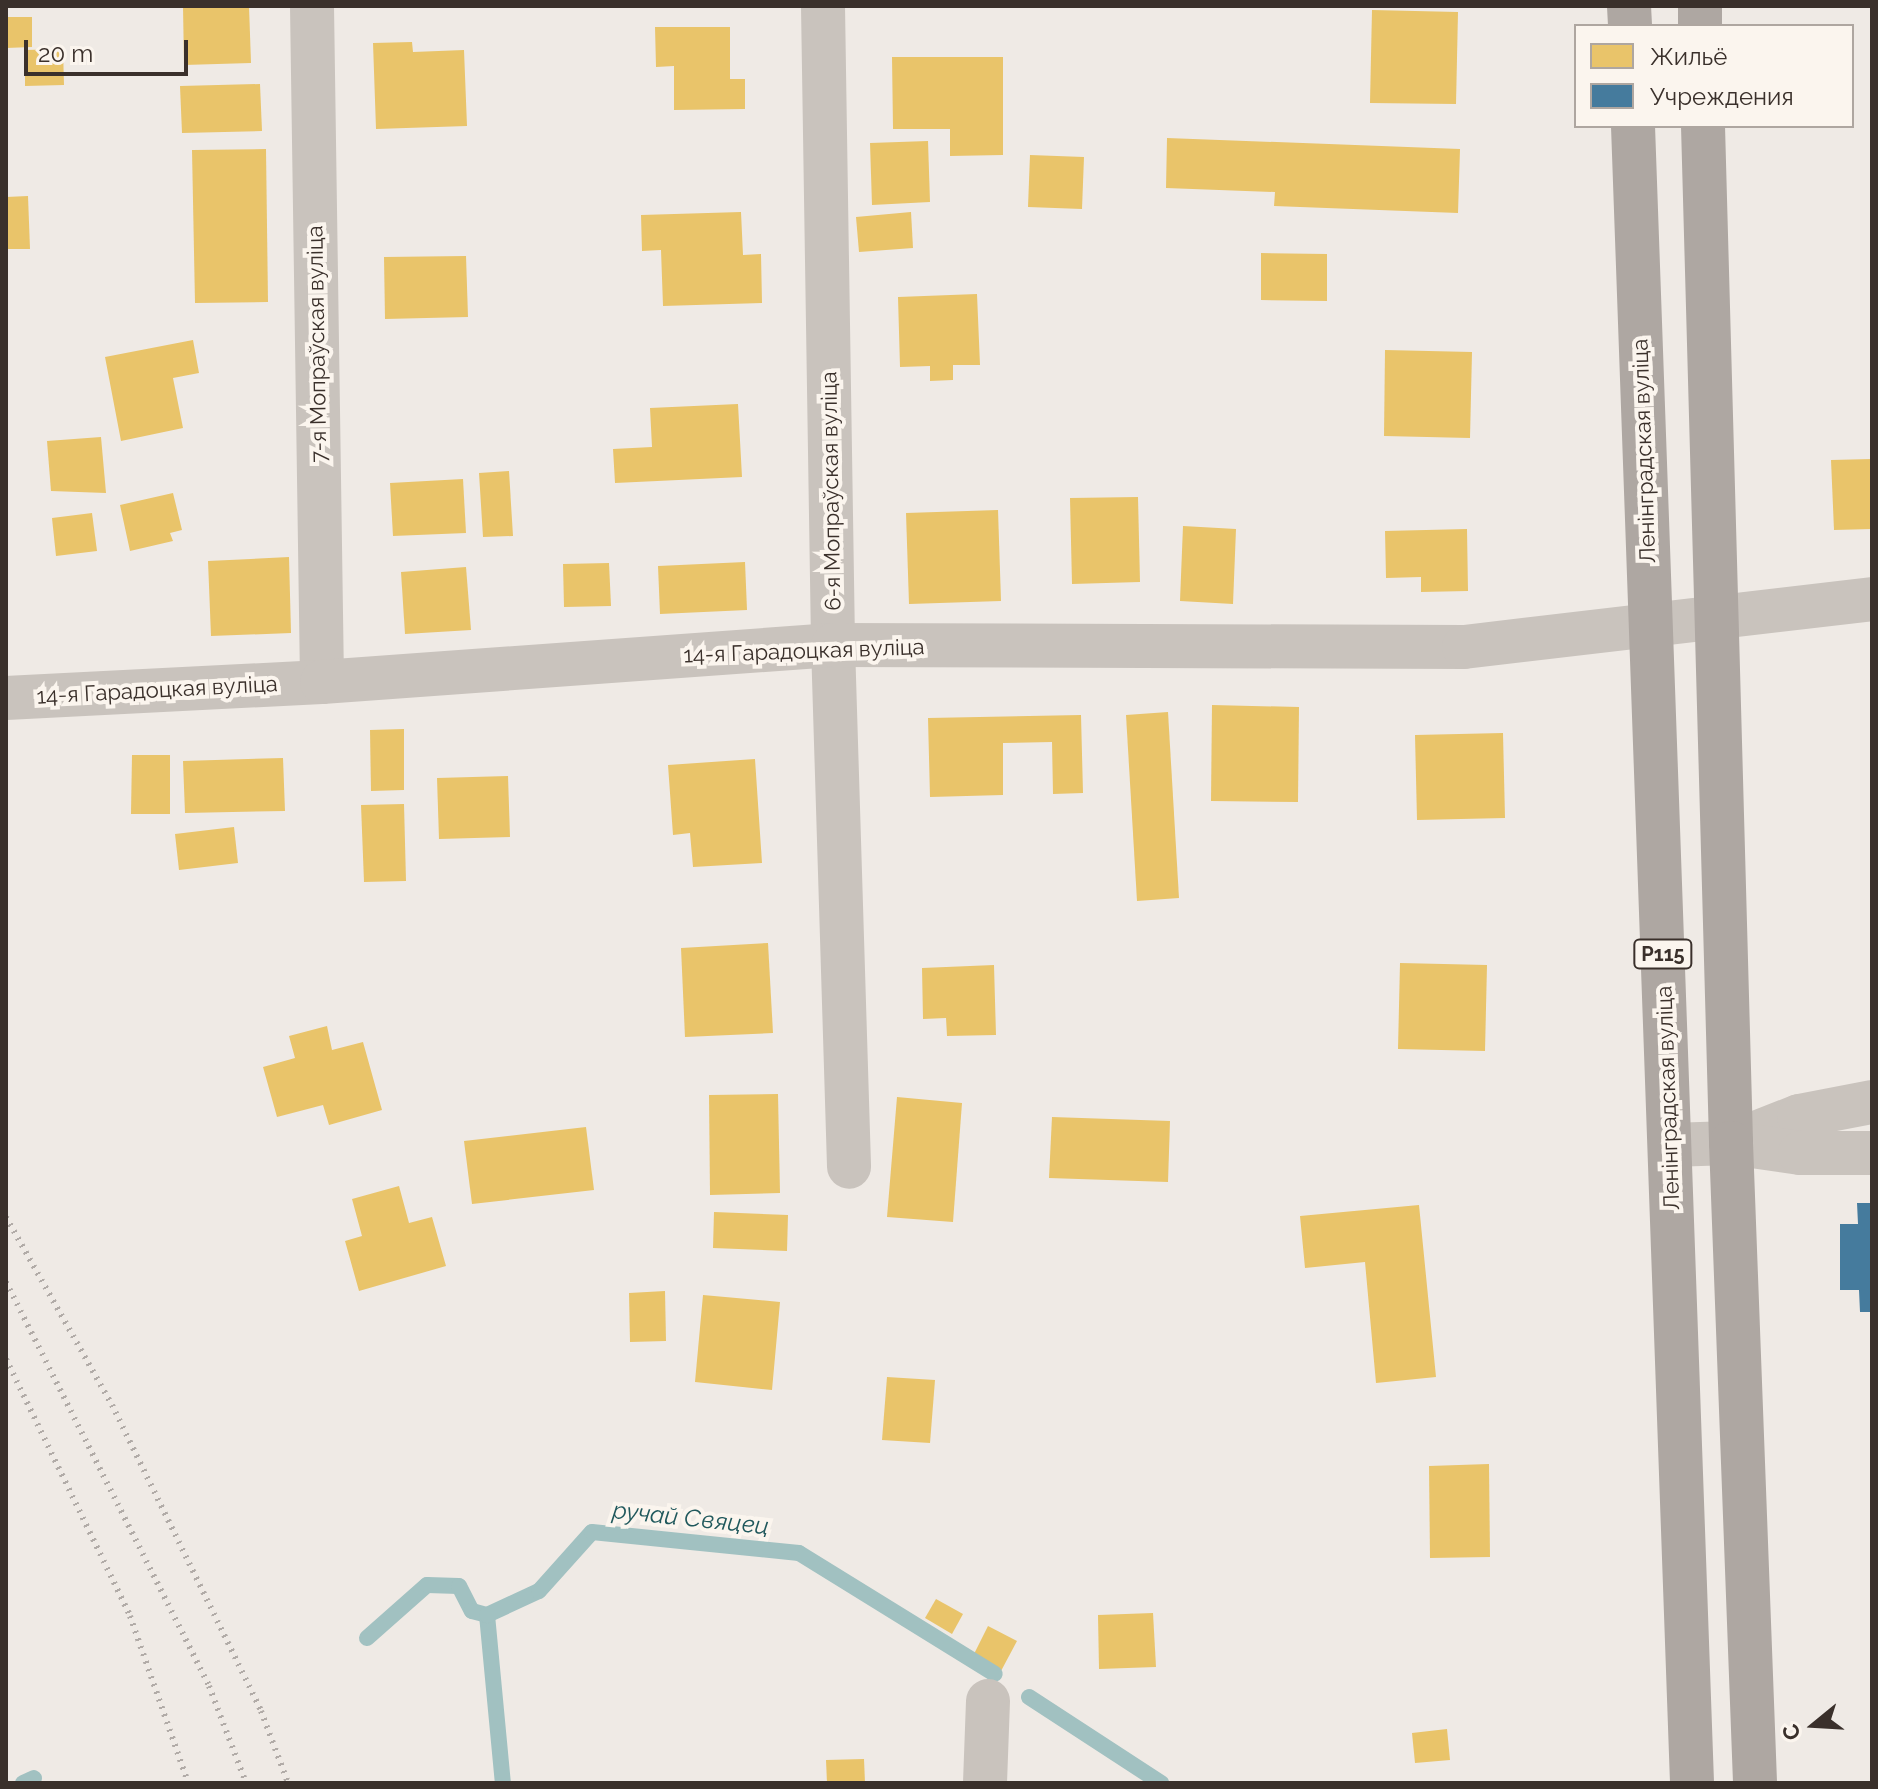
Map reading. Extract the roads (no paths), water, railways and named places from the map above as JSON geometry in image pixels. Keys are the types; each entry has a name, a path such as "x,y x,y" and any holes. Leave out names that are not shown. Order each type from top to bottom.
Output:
{"main road":[{"name":"Ленінградская вуліца","path":"1633,128 1692,1783"},
{"name":"Р115","path":"1703,128 1731,1143 1755,1783"}],"street":[{"name":"7-я Мопраўская вуліца","path":"312,6 322,682"},
{"name":"6-я Мопраўская вуліца","path":"823,6 833,645 849,1167"},
{"name":"14-я Гарадоцкая вуліца","path":"6,698 322,682 833,645 1464,647 1872,599"},
{"path":"1731,1143 1799,1116 1872,1102"},
{"path":"1670,1145 1731,1143 1800,1153 1872,1153"},
{"path":"985,1783 988,1701"}],"waterway":[{"name":"ручай Свяцец","path":"367,1638 427,1585 459,1586 472,1611 487,1615 539,1591 592,1532 799,1553 995,1674"},
{"path":"487,1615 503,1783"},
{"name":"ручай Свяцец","path":"1029,1697 1161,1783"},
{"name":"ручай Свяцец","path":"23,1783 34,1778"}],"railway":[{"path":"6,1217 112,1405 261,1711 288,1783"},
{"path":"6,1282 209,1686 246,1783"},
{"path":"6,1359 130,1616 188,1783"}]}
